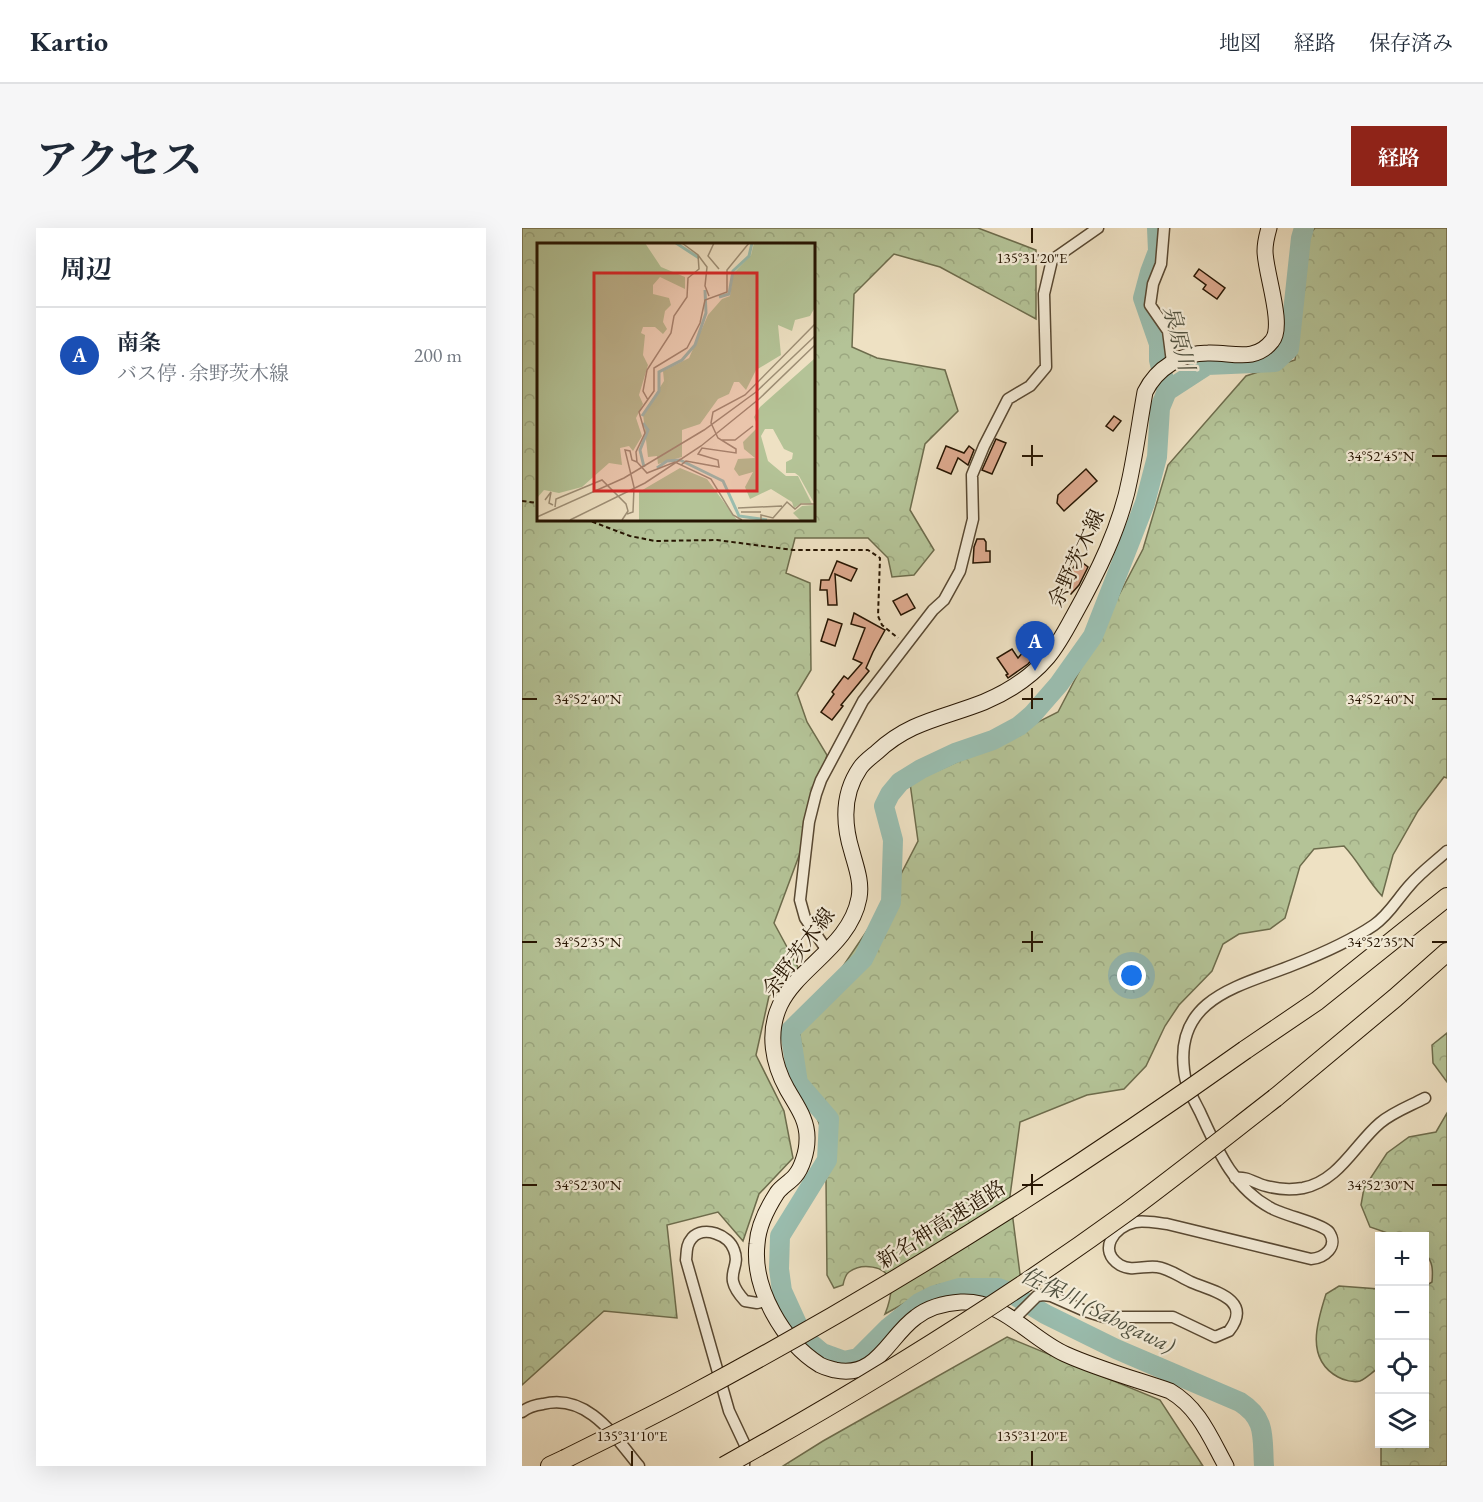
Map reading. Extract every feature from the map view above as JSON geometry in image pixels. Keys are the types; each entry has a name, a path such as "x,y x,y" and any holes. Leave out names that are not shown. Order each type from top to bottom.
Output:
{"highway":[{"name":"新名神高速道路","path":"558,1462 691,1395 854,1304 945,1249 1146,1121 1317,1001 1445,898"},
{"path":"724,1466 808,1420 1024,1283 1126,1212 1275,1098 1447,952"}],"main road":[{"path":"1166,367 1187,355 1208,352 1240,356 1255,354 1264,350 1275,339 1277,319 1265,250 1269,228"},
{"name":"余野茨木線","path":"1166,367 1145,392 1130,480 1121,513 1106,552 1081,603 1050,655 1035,671 1012,687 983,702 925,721 896,736 860,767 849,790 844,813 848,840 859,875 859,897 851,919 828,952 796,982 781,1003 774,1021 772,1042 775,1062 784,1084 804,1118 807,1139 804,1158 796,1175 779,1190 762,1223 756,1245 766,1301 780,1325 798,1348 823,1367 847,1372 871,1365 914,1318 942,1304 982,1303 1015,1317 1062,1353 1170,1391 1183,1399 1198,1414 1226,1466"}],"street":[{"path":"828,952 805,918 800,900 809,822 821,780 863,701 933,610 944,600 960,571 974,519 972,475 1008,399 1030,386 1046,367 1044,294 1052,260 1098,228"},
{"path":"1164,228 1161,264 1153,284 1150,304 1168,331 1166,367"},
{"path":"1015,1317 1037,1296 1051,1296 1104,1317 1173,1317 1215,1337 1222,1335 1234,1325 1237,1317 1232,1300 1222,1293 1165,1269 1127,1268 1113,1258 1110,1249 1115,1231 1134,1222 1167,1224 1295,1256 1321,1258 1326,1254 1332,1240 1328,1231 1321,1226 1270,1208 1248,1193 1226,1165 1186,1083 1182,1051 1187,1033 1195,1018 1206,1005 1232,987 1293,965 1349,941 1377,923 1411,884 1447,851"},
{"path":"1235,1178 1250,1179 1264,1186 1280,1189 1303,1188 1323,1180 1356,1152 1379,1124 1425,1098"},
{"path":"744,1466 744,1445 729,1411 686,1260 687,1245 695,1235 706,1232 717,1233 725,1238 734,1250 732,1276 734,1290 744,1301 766,1301"},
{"path":"522,1412 526,1408 548,1402 566,1403 585,1410 603,1422 639,1466"}],"path":[{"path":"522,501 537,503"},
{"path":"588,520 630,536 655,541 717,540 793,550 868,550 880,558 878,616 882,625 890,633 908,644"}],"green space":[{"path":"522,228 978,228 1036,250 1036,319 940,267 894,254 854,294 852,347 877,358 945,370 958,411 925,444 910,510 934,550 914,575 892,577 888,558 868,538 795,538 786,573 810,583 811,670 797,693 807,722 827,755 803,845 774,923 800,971 769,996 756,1055 784,1111 793,1158 759,1194 743,1241 718,1212 667,1225 677,1318 604,1311 522,1385"},
{"path":"1315,228 1447,228 1447,778 1444,777 1418,811 1393,855 1382,896 1344,846 1314,849 1300,866 1285,918 1270,929 1239,934 1223,944 1212,971 1179,1005 1165,1026 1146,1066 1124,1089 1087,1095 1020,1122 1010,1196 1024,1289 1021,1296 995,1280 964,1280 937,1285 885,1314 891,1289 888,1276 884,1272 872,1267 860,1267 849,1272 843,1285 834,1288 827,1275 826,1179 820,1126 802,1078 800,1030 887,901 918,841 910,783 977,753 1058,712 1143,549 1168,465 1246,376 1295,360 1310,234"},
{"path":"1447,1033 1447,1082 1433,1063 1432,1045"},
{"path":"1447,1113 1447,1466 1381,1466 1381,1448 1429,1448 1429,1284 1432,1282 1432,1270 1429,1259 1429,1232 1384,1232 1370,1227 1361,1205 1364,1188 1387,1153 1409,1137 1436,1132"},
{"path":"1339,1286 1375,1289 1375,1371 1358,1382 1338,1377 1321,1360 1317,1350 1317,1328 1326,1294"},
{"path":"1007,1337 1160,1400 1203,1466 783,1466 823,1441"}],"building":[{"path":"1199,269 1225,288 1217,299 1203,289 1206,285 1194,276"},
{"path":"1114,416 1121,421 1113,431 1106,426"},
{"path":"996,439 1006,443 992,474 982,470"},
{"path":"946,446 964,453 969,446 974,450 968,465 958,458 951,474 937,468"},
{"path":"1086,469 1097,481 1064,511 1057,503 1058,495"},
{"path":"977,539 984,539 986,542 986,551 990,551 990,562 973,563"},
{"path":"1079,560 1088,567 1079,585 1071,594 1061,586"},
{"path":"837,561 857,569 851,581 835,574 837,605 828,605 827,590 820,590 821,580 829,580"},
{"path":"907,594 915,608 901,615 893,601"},
{"path":"854,613 885,630 866,668 869,671 841,705 843,706 832,720 821,712 844,676 848,679 862,663 853,659 865,628 851,624"},
{"path":"828,619 842,624 835,646 821,641"},
{"path":"1038,635 1047,643 1028,664 1008,678 1006,675 1008,674 997,658 1012,649 1018,658"}],"waterway":[{"name":"泉原川","path":"1157,228 1158,251 1143,298 1159,344 1159,360 1166,388"},
{"name":"佐保川 (Sahogawa)","path":"1264,1466 1263,1438 1259,1422 1249,1408 1240,1402 1116,1349 998,1288 959,1288 935,1295 919,1303 888,1328 858,1358 844,1361 822,1353 803,1337 782,1291 779,1269 780,1236 827,1160 829,1119 798,1083 790,1031 863,959 891,902 893,840 884,806 890,794 900,782 921,769 955,753 993,740 1019,726 1032,715 1059,684 1093,636 1145,503 1157,457 1160,408 1167,391 1207,365 1275,362 1289,349 1304,228"}],"place":[{"name":"南条","path":"1035,671"}]}
